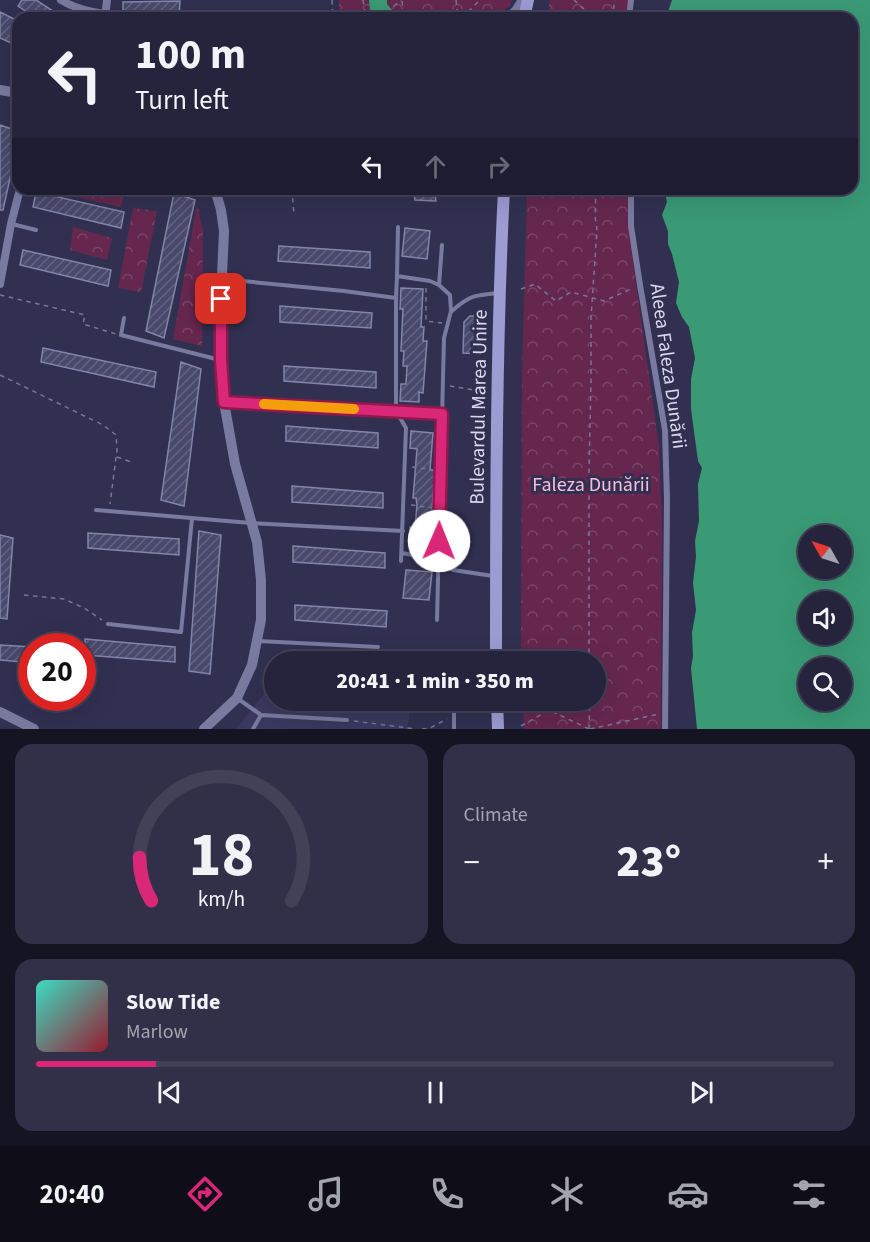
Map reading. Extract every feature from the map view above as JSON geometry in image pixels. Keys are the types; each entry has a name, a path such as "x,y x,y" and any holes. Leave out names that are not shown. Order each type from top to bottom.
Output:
{"main road":[{"name":"Bulevardul Marea Unire","path":"496,651 497,394 504,195"},
{"path":"497,711 498,729"}],"street":[{"path":"61,0 87,12"},
{"path":"515,12 525,0"},
{"path":"0,284 18,195"},
{"path":"204,729 237,698 252,665 261,620 261,580 257,542 235,464 224,402 220,319 224,231 216,195"},
{"name":"Aleea Faleza Dunării","path":"631,195 632,226 640,285 665,430 667,500 665,729"},
{"path":"0,712 34,729"}],"lane":[{"path":"11,224 36,230"},
{"path":"398,227 396,411 406,428 401,561"},
{"path":"439,285 442,245"},
{"path":"397,276 430,281 439,285 450,295 451,311 444,338 437,620"},
{"path":"222,279 396,298"},
{"path":"451,311 463,300 475,295 499,293"},
{"path":"124,318 121,335 221,360"},
{"path":"224,402 442,414"},
{"path":"96,510 251,523 403,531"},
{"path":"108,624 181,632 192,518"},
{"path":"402,553 426,557 453,570 496,576"},
{"path":"257,641 378,647"},
{"path":"237,698 261,715 347,720"},
{"path":"453,711 454,729"},
{"path":"253,729 261,715"}],"path":[{"path":"387,12 402,0"},
{"path":"467,12 480,0"},
{"path":"574,0 587,12"},
{"path":"292,195 294,215"},
{"path":"589,651 589,482 592,298 597,228 596,195"},
{"path":"426,281 426,321 448,324"},
{"path":"521,289 535,285 556,301 571,291 604,301 640,285"},
{"path":"0,294 85,315 83,324 121,335"},
{"path":"0,375 103,425 116,435 117,450 109,510"},
{"path":"449,385 497,394"},
{"path":"116,456 131,462"},
{"path":"405,467 437,470"},
{"path":"404,504 436,508"},
{"path":"24,596 64,599 84,608 108,624"},
{"path":"521,726 549,710 589,729 664,713"},
{"path":"589,729 590,711"},
{"path":"422,729 430,728 453,716"},
{"path":"347,720 416,729"}],"shaded area":[{"path":"369,0 387,0 387,4 393,12 371,12"},
{"path":"672,0 870,0 870,729 697,729 691,668 692,633 696,610 693,583 695,541 699,521 698,484 702,468 698,461 691,409 691,379 695,358 689,327 676,303 679,282 668,244 668,231 662,215 667,202 665,195 858,195 858,12 668,12"},
{"path":"264,694 264,711 409,711 408,729 236,729"}],"green space":[{"path":"339,0 512,0 510,6 502,12 338,12"},
{"path":"550,0 630,0 629,12 548,12"},
{"path":"68,195 124,195 121,207"},
{"name":"Faleza Dunării","path":"527,195 629,195 633,263 659,447 662,521 661,729 524,729 523,711 606,711 606,651 521,651 522,374"},
{"path":"197,204 203,231 202,346 173,339"},
{"path":"133,208 157,211 141,292 118,288"},
{"path":"73,227 112,238 107,260 70,250"}],"building":[{"path":"22,0 36,0 53,11 27,12 18,6"},
{"path":"180,1 179,12 123,12 123,2"},
{"path":"0,12 12,18 12,43 0,38"},
{"path":"0,125 12,129 12,169 3,210 0,210"},
{"path":"35,195 49,195 124,212 121,228 33,207"},
{"path":"174,195 180,195 195,200 164,338 146,331"},
{"path":"414,195 435,195 436,201 415,200"},
{"path":"405,228 430,231 427,259 402,256"},
{"path":"279,246 370,252 370,268 278,261"},
{"path":"23,250 111,270 108,286 20,265"},
{"path":"401,288 423,289 421,327 424,327 423,341 427,341 423,393 419,392 419,402 400,401 401,384 406,384 407,366 403,366 404,351 401,351 403,309 400,309"},
{"path":"280,306 372,313 371,328 280,322"},
{"path":"470,316 477,316 481,322 480,354 463,353 464,322"},
{"path":"43,348 156,372 154,387 41,362"},
{"path":"181,362 201,369 184,506 161,500"},
{"path":"284,366 376,372 376,388 284,381"},
{"path":"286,426 378,433 378,448 286,441"},
{"path":"411,431 433,433 430,470 435,471 432,509 434,509 432,536 429,536 428,544 409,542 410,527 415,527 417,505 416,498 413,498 417,449 410,448"},
{"path":"292,486 383,493 383,508 292,502"},
{"path":"199,531 221,535 210,674 189,671"},
{"path":"88,533 179,539 179,555 88,548"},
{"path":"0,535 13,538 7,619 0,618"},
{"path":"293,546 385,553 385,568 293,562"},
{"path":"406,570 432,572 429,600 403,598"},
{"path":"295,605 387,611 386,627 295,620"},
{"path":"96,640 175,647 175,662 96,656"},
{"path":"0,645 18,646 18,662 0,660"}],"slow traffic":[{"path":"264,404 354,409"}],"route":[{"path":"221,299 224,402 442,414 439,541"}]}
